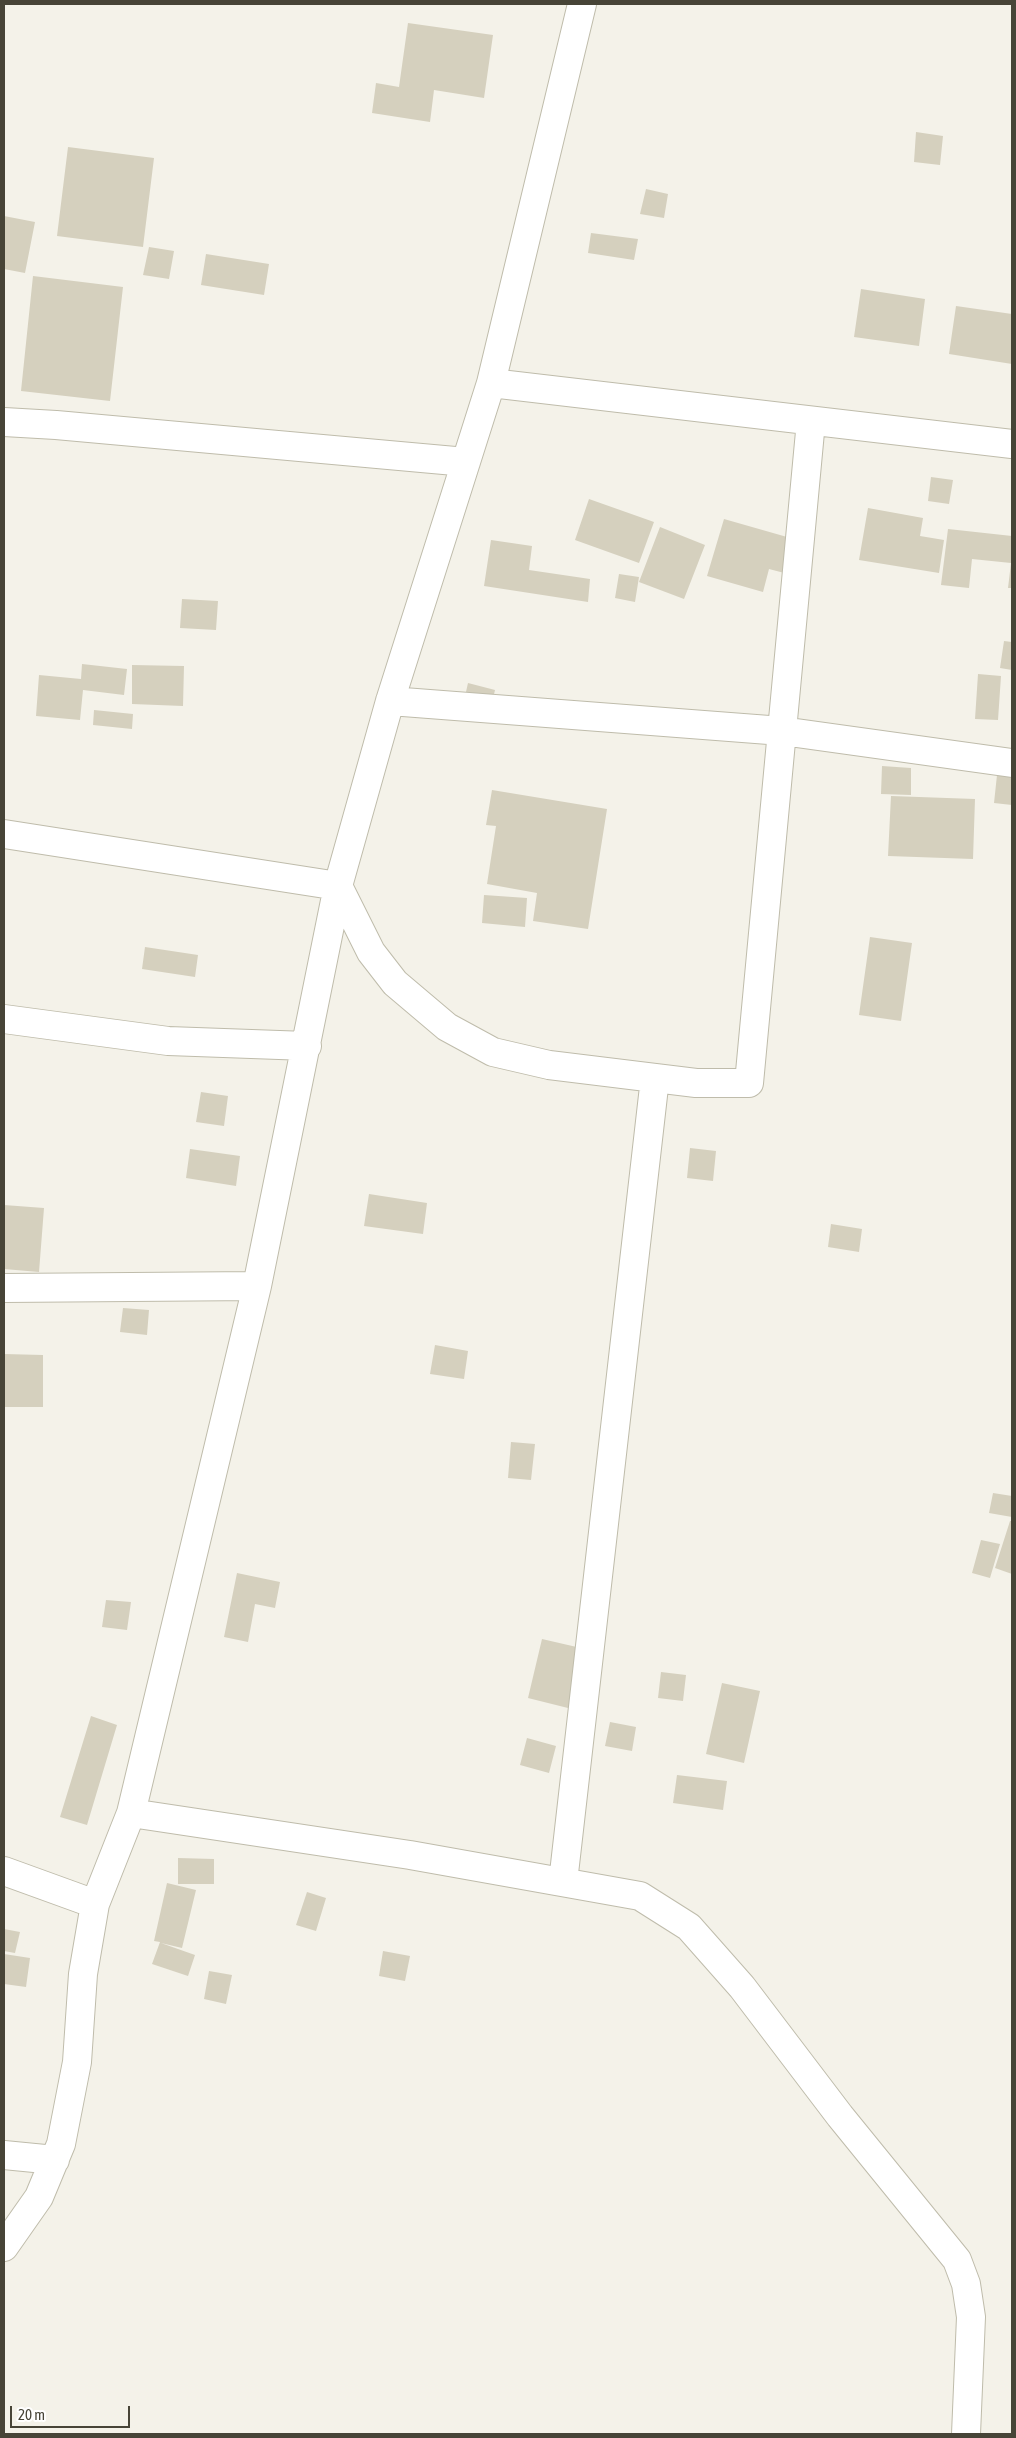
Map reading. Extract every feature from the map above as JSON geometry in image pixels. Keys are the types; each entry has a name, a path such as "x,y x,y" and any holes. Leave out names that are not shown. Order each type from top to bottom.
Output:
{"street":[{"path":"4,2247 39,2197 62,2144 77,2062 83,1974 95,1904 130,1813 257,1286 338,886 390,700 491,383 582,4"},
{"path":"491,383 1012,444"},
{"path":"338,886 377,960 395,983 447,1027 493,1052 548,1065 696,1084 749,1083 811,421"},
{"path":"4,422 466,462"},
{"path":"390,700 782,731 1012,763"},
{"path":"4,834 338,886"},
{"path":"4,1019 168,1041 307,1046"},
{"path":"563,1882 655,1078"},
{"path":"4,1288 257,1286"},
{"path":"130,1813 410,1855 640,1896 688,1926 742,1987 840,2116 956,2260 966,2284 971,2317 966,2434"},
{"path":"4,1871 95,1904"},
{"path":"4,2155 55,2160"}],"building":[{"path":"408,23 493,35 484,98 434,90 430,122 372,113 376,83 399,87"},
{"path":"916,132 943,136 940,165 914,162"},
{"path":"68,147 154,158 143,247 57,236"},
{"path":"646,189 668,194 664,218 640,214"},
{"path":"4,216 35,222 25,273 4,269"},
{"path":"591,233 638,239 634,260 588,253"},
{"path":"149,247 174,251 169,279 143,275"},
{"path":"206,254 269,264 264,295 201,285"},
{"path":"33,276 123,287 110,401 21,391"},
{"path":"861,289 925,299 919,346 854,337"},
{"path":"956,306 1012,314 1012,364 949,354"},
{"path":"931,477 953,480 949,504 928,501"},
{"path":"589,499 654,522 639,563 575,540"},
{"path":"868,508 923,518 920,536 944,540 939,573 859,560"},
{"path":"724,519 801,541 792,575 769,569 763,592 707,576"},
{"path":"660,527 705,545 684,599 639,582"},
{"path":"948,529 1012,536 1012,588 1008,588 1011,563 972,559 969,588 941,585"},
{"path":"491,540 532,546 529,570 590,579 588,602 484,586"},
{"path":"619,574 639,577 635,602 615,598"},
{"path":"182,599 218,601 216,630 180,628"},
{"path":"1004,641 1012,642 1012,670 1000,668"},
{"path":"82,664 127,669 124,695 83,690 80,720 36,716 39,675 81,679"},
{"path":"132,665 184,666 183,706 132,704"},
{"path":"978,674 1001,676 998,720 975,719"},
{"path":"468,683 495,690 488,720 461,714"},
{"path":"94,710 133,714 132,729 93,725"},
{"path":"882,766 911,768 911,795 881,794"},
{"path":"997,775 1012,777 1012,805 994,803"},
{"path":"492,790 607,809 588,929 533,921 537,893 487,884 496,826 486,825"},
{"path":"891,796 975,799 973,859 888,856"},
{"path":"484,895 527,898 525,927 482,923"},
{"path":"870,937 912,943 901,1021 859,1015"},
{"path":"145,947 198,955 195,977 142,969"},
{"path":"201,1092 228,1096 224,1126 196,1122"},
{"path":"690,1148 716,1151 713,1181 687,1178"},
{"path":"190,1149 240,1156 236,1186 186,1178"},
{"path":"369,1194 427,1203 423,1234 364,1226"},
{"path":"4,1205 44,1208 39,1272 4,1269"},
{"path":"831,1224 862,1229 859,1252 828,1247"},
{"path":"123,1308 149,1310 147,1335 120,1332"},
{"path":"435,1345 468,1351 464,1379 430,1374"},
{"path":"4,1354 43,1355 43,1407 4,1407"},
{"path":"511,1442 535,1444 531,1480 508,1478"},
{"path":"993,1493 1012,1496 1012,1517 989,1513"},
{"path":"1010,1521 1012,1521 1012,1574 995,1568"},
{"path":"981,1540 1000,1544 990,1578 972,1573"},
{"path":"237,1573 280,1582 275,1608 255,1604 248,1642 224,1637"},
{"path":"106,1600 131,1602 127,1630 102,1627"},
{"path":"542,1639 594,1651 580,1711 528,1698"},
{"path":"661,1672 686,1675 683,1701 658,1698"},
{"path":"722,1683 760,1691 744,1763 706,1754"},
{"path":"91,1716 117,1725 87,1825 60,1817"},
{"path":"610,1722 636,1727 632,1751 605,1746"},
{"path":"527,1738 556,1746 549,1773 520,1765"},
{"path":"677,1775 727,1781 723,1810 673,1803"},
{"path":"178,1858 214,1859 214,1884 178,1884"},
{"path":"167,1883 196,1890 182,1948 161,1943 195,1955 188,1976 152,1964 160,1942 154,1941"},
{"path":"307,1892 326,1898 316,1931 296,1925"},
{"path":"4,1929 20,1932 15,1953 4,1951"},
{"path":"383,1951 410,1956 405,1981 379,1976"},
{"path":"4,1954 30,1958 26,1987 4,1984"},
{"path":"209,1971 232,1975 226,2004 204,1999"}]}
